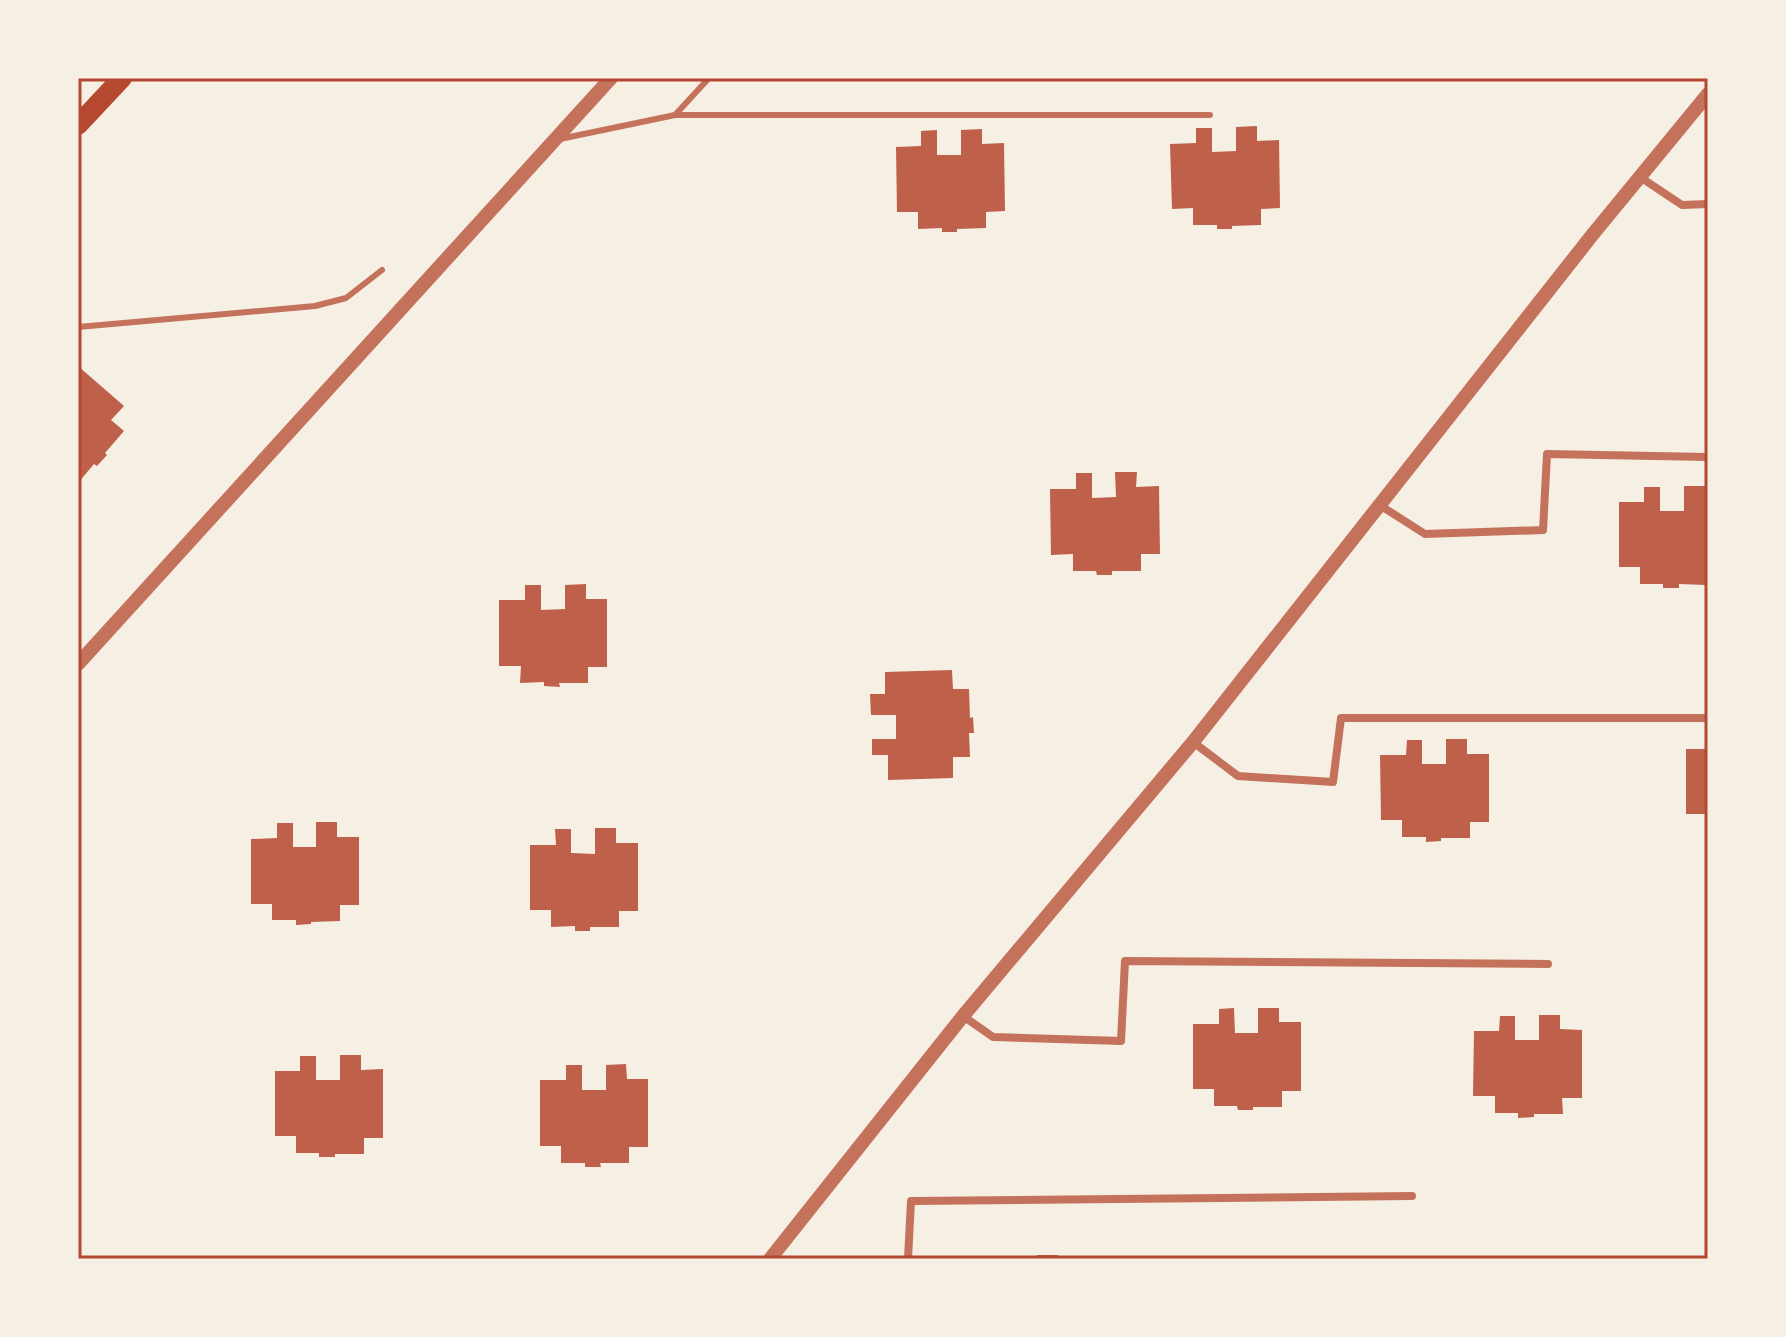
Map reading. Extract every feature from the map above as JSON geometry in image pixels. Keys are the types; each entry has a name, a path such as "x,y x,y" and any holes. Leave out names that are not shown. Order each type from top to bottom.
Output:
{"main road":[{"path":"78,125 122,78"}],"street":[{"path":"78,664 611,78"},
{"path":"770,1259 963,1016 1193,742 1593,234 1708,94"},
{"path":"1640,177 1682,205 1708,204"},
{"path":"1381,506 1425,534 1543,530 1547,454 1708,457"},
{"path":"1193,742 1238,776 1333,782 1341,718 1708,718"},
{"path":"963,1016 993,1037 1121,1041 1125,961 1548,964"},
{"path":"908,1259 911,1201 1412,1196"}],"lane":[{"path":"675,115 709,78"},
{"path":"554,141 675,115 1210,115"},
{"path":"78,327 315,306 346,298 382,270"}],"building":[{"path":"1257,126 1257,141 1279,140 1280,208 1261,209 1261,225 1232,226 1232,229 1217,229 1217,225 1193,225 1193,208 1172,209 1170,144 1196,143 1196,128 1212,128 1212,152 1236,151 1236,127"},
{"path":"982,129 982,144 1004,143 1005,211 986,212 986,228 957,229 957,232 942,232 942,228 918,229 918,212 897,212 896,147 921,146 921,131 937,130 937,155 961,155 961,130"},
{"path":"78,366 124,406 111,420 124,431 105,453 107,455 97,466 94,464 78,483"},
{"path":"1115,472 1137,472 1136,487 1159,486 1160,554 1141,554 1141,571 1112,571 1112,575 1097,575 1096,571 1073,571 1073,554 1051,555 1050,489 1076,489 1076,473 1092,473 1092,498 1116,497"},
{"path":"1684,486 1705,486 1705,500 1708,500 1707,585 1679,584 1679,588 1663,588 1663,584 1640,584 1640,567 1619,567 1619,502 1644,502 1644,487 1660,487 1660,511 1684,511"},
{"path":"586,584 586,599 607,599 607,667 588,667 588,683 559,683 560,687 544,686 544,682 520,683 521,666 499,666 499,600 525,600 525,585 541,585 541,610 565,609 565,585"},
{"path":"952,670 953,689 969,689 974,733 969,733 970,757 953,757 953,778 888,780 888,755 872,755 872,739 896,739 896,715 871,715 870,694 885,694 885,672"},
{"path":"1446,739 1467,739 1467,754 1489,754 1489,822 1470,822 1470,838 1441,838 1441,841 1426,842 1426,837 1402,837 1402,820 1381,820 1380,755 1406,755 1407,740 1422,740 1422,764 1446,764"},
{"path":"1686,749 1708,749 1708,814 1686,814"},
{"path":"316,822 337,822 337,837 359,837 359,905 340,905 340,921 296,925 296,920 272,920 272,904 251,904 251,839 277,838 277,823 293,823 293,847 316,847"},
{"path":"595,828 616,828 616,843 638,843 638,911 619,911 619,927 590,927 590,931 575,931 575,926 551,927 551,910 530,910 530,845 556,845 555,829 571,829 571,853 595,854"},
{"path":"1234,1008 1235,1033 1258,1033 1258,1008 1279,1008 1279,1022 1301,1022 1301,1091 1282,1091 1282,1107 1238,1110 1237,1106 1214,1106 1214,1089 1193,1089 1193,1024 1219,1024 1219,1009"},
{"path":"1539,1015 1560,1015 1560,1029 1582,1030 1582,1098 1562,1098 1563,1114 1534,1114 1534,1117 1518,1118 1518,1113 1495,1113 1495,1096 1473,1096 1474,1031 1499,1031 1500,1016 1515,1016 1515,1040 1539,1040"},
{"path":"340,1055 361,1055 361,1070 383,1069 383,1138 364,1138 364,1154 319,1157 319,1153 296,1153 296,1136 275,1136 275,1071 300,1071 300,1056 316,1056 316,1080 340,1080"},
{"path":"626,1064 627,1079 648,1079 648,1147 629,1147 629,1163 600,1163 601,1167 585,1167 585,1163 561,1163 561,1146 540,1146 540,1080 566,1080 566,1065 582,1065 582,1090 606,1090 606,1065"},
{"path":"1037,1255 1058,1255 1058,1259 1037,1259"}]}
